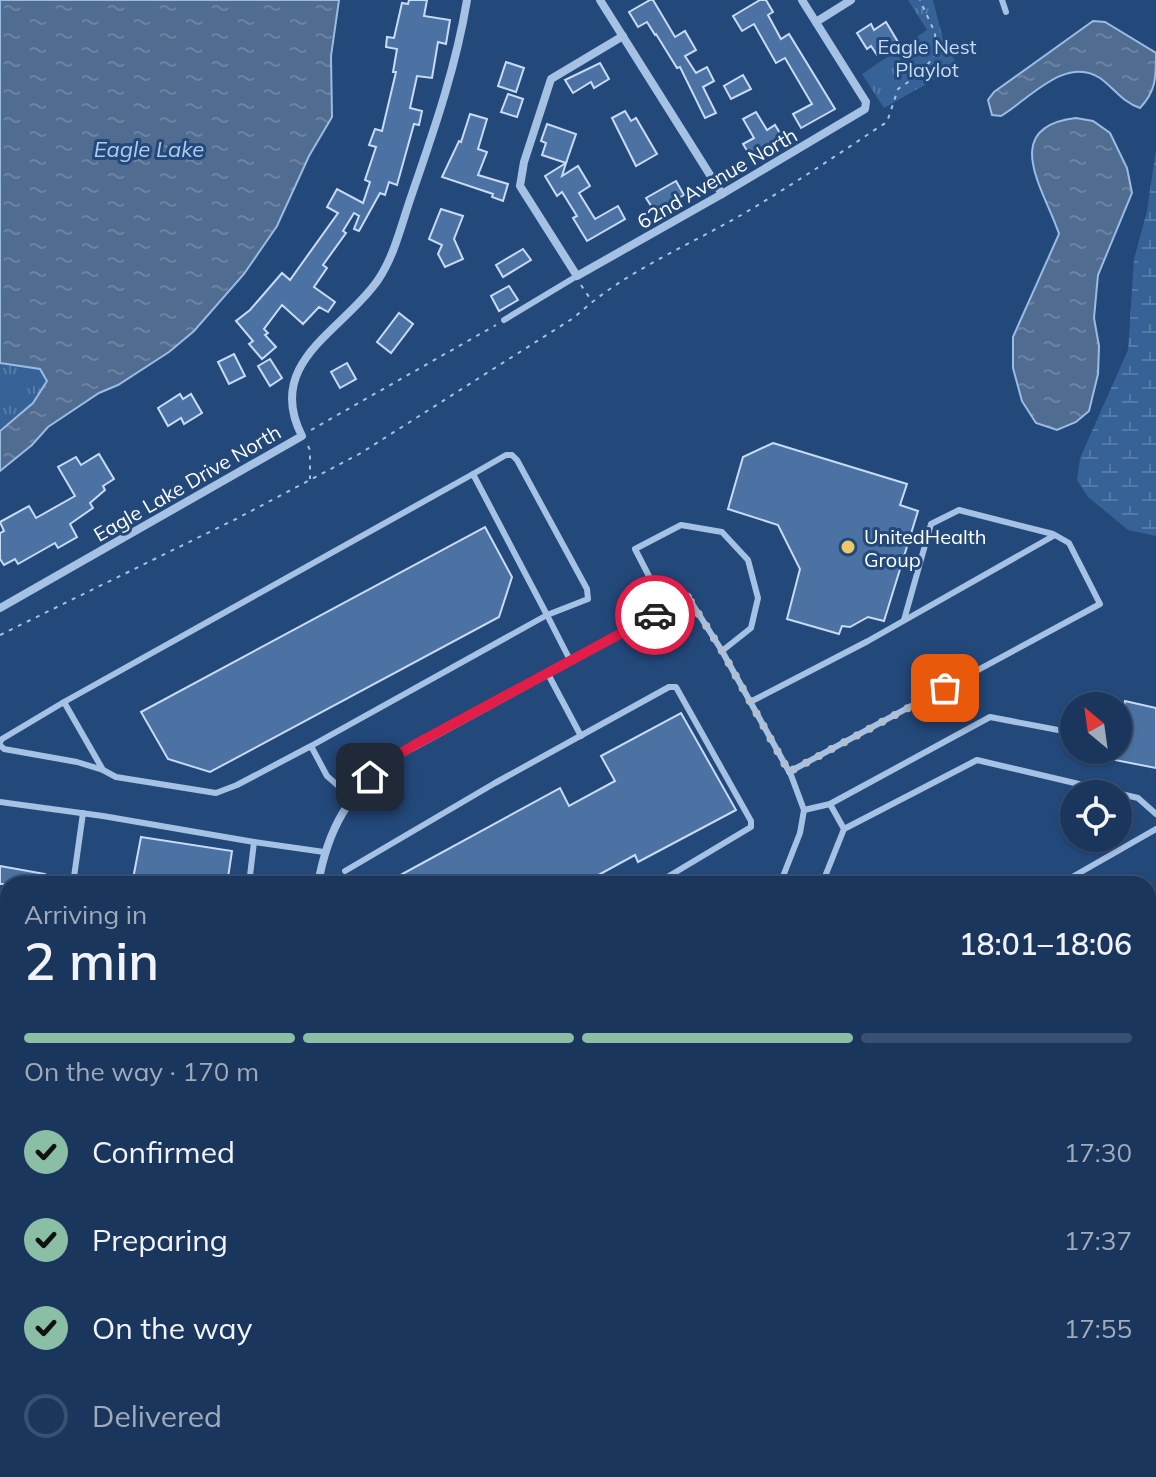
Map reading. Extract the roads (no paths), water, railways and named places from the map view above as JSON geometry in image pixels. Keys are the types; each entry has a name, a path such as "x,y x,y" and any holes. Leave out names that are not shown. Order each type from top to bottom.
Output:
{"street":[{"name":"Eagle Lake Drive North","path":"0,608 302,436 291,411 294,378 304,358 365,296 387,264 444,100 459,46 467,0"},
{"path":"600,0 722,194"},
{"path":"802,0 816,22 851,0"},
{"name":"62nd Avenue North","path":"577,276 865,109 866,102 816,22"},
{"path":"577,276 520,186 524,162 551,79 623,36"},
{"path":"320,876 333,829 351,797 391,759 688,597"}],"lane":[{"path":"1002,0 1006,12"},
{"path":"504,320 577,276"},
{"path":"506,455 512,455 517,460 587,589 588,599 547,615 311,746 216,793 116,777 77,762 4,749 0,744 2,739 64,702 473,474 506,455"},
{"path":"473,474 571,662"},
{"path":"789,772 1100,604 1069,543 1055,535 959,510 931,524 904,620"},
{"path":"666,609 635,549 681,525 722,532 748,560 758,598 751,628 722,651"},
{"path":"750,702 1055,535"},
{"path":"688,597 722,651 789,772 804,810 800,833 783,876"},
{"path":"548,674 581,736"},
{"path":"345,871 669,687 676,687 751,821 751,827 671,876"},
{"path":"64,702 103,770"},
{"path":"804,810 830,804 990,717 1060,730"},
{"path":"311,746 327,776 351,797"},
{"path":"825,876 844,829 977,760 1138,798 1156,814"},
{"path":"0,802 324,852"},
{"path":"830,804 844,829"},
{"path":"74,876 83,813"},
{"path":"1074,876 1156,829"},
{"path":"250,876 254,842"}],"water":[{"name":"Eagle Lake","path":"0,0 339,0 331,56 332,117 309,156 277,226 244,274 194,331 169,352 48,427 32,445 0,471 0,431 33,403 47,381 40,369 0,363"},
{"path":"1093,21 1105,22 1156,53 1154,84 1140,108 1123,99 1100,78 1087,72 1074,72 1048,82 1001,116 992,115 988,100 994,92"},
{"path":"1076,118 1093,121 1110,133 1127,168 1132,193 1098,275 1094,318 1099,346 1098,374 1089,411 1076,422 1057,430 1036,423 1022,401 1013,368 1013,337 1059,234 1038,182 1032,148 1038,134 1052,124"}],"place":[{"name":"UnitedHealth Group","path":"848,547"}],"park label":[{"name":"Eagle Nest Playlot","path":"927,58"}]}
